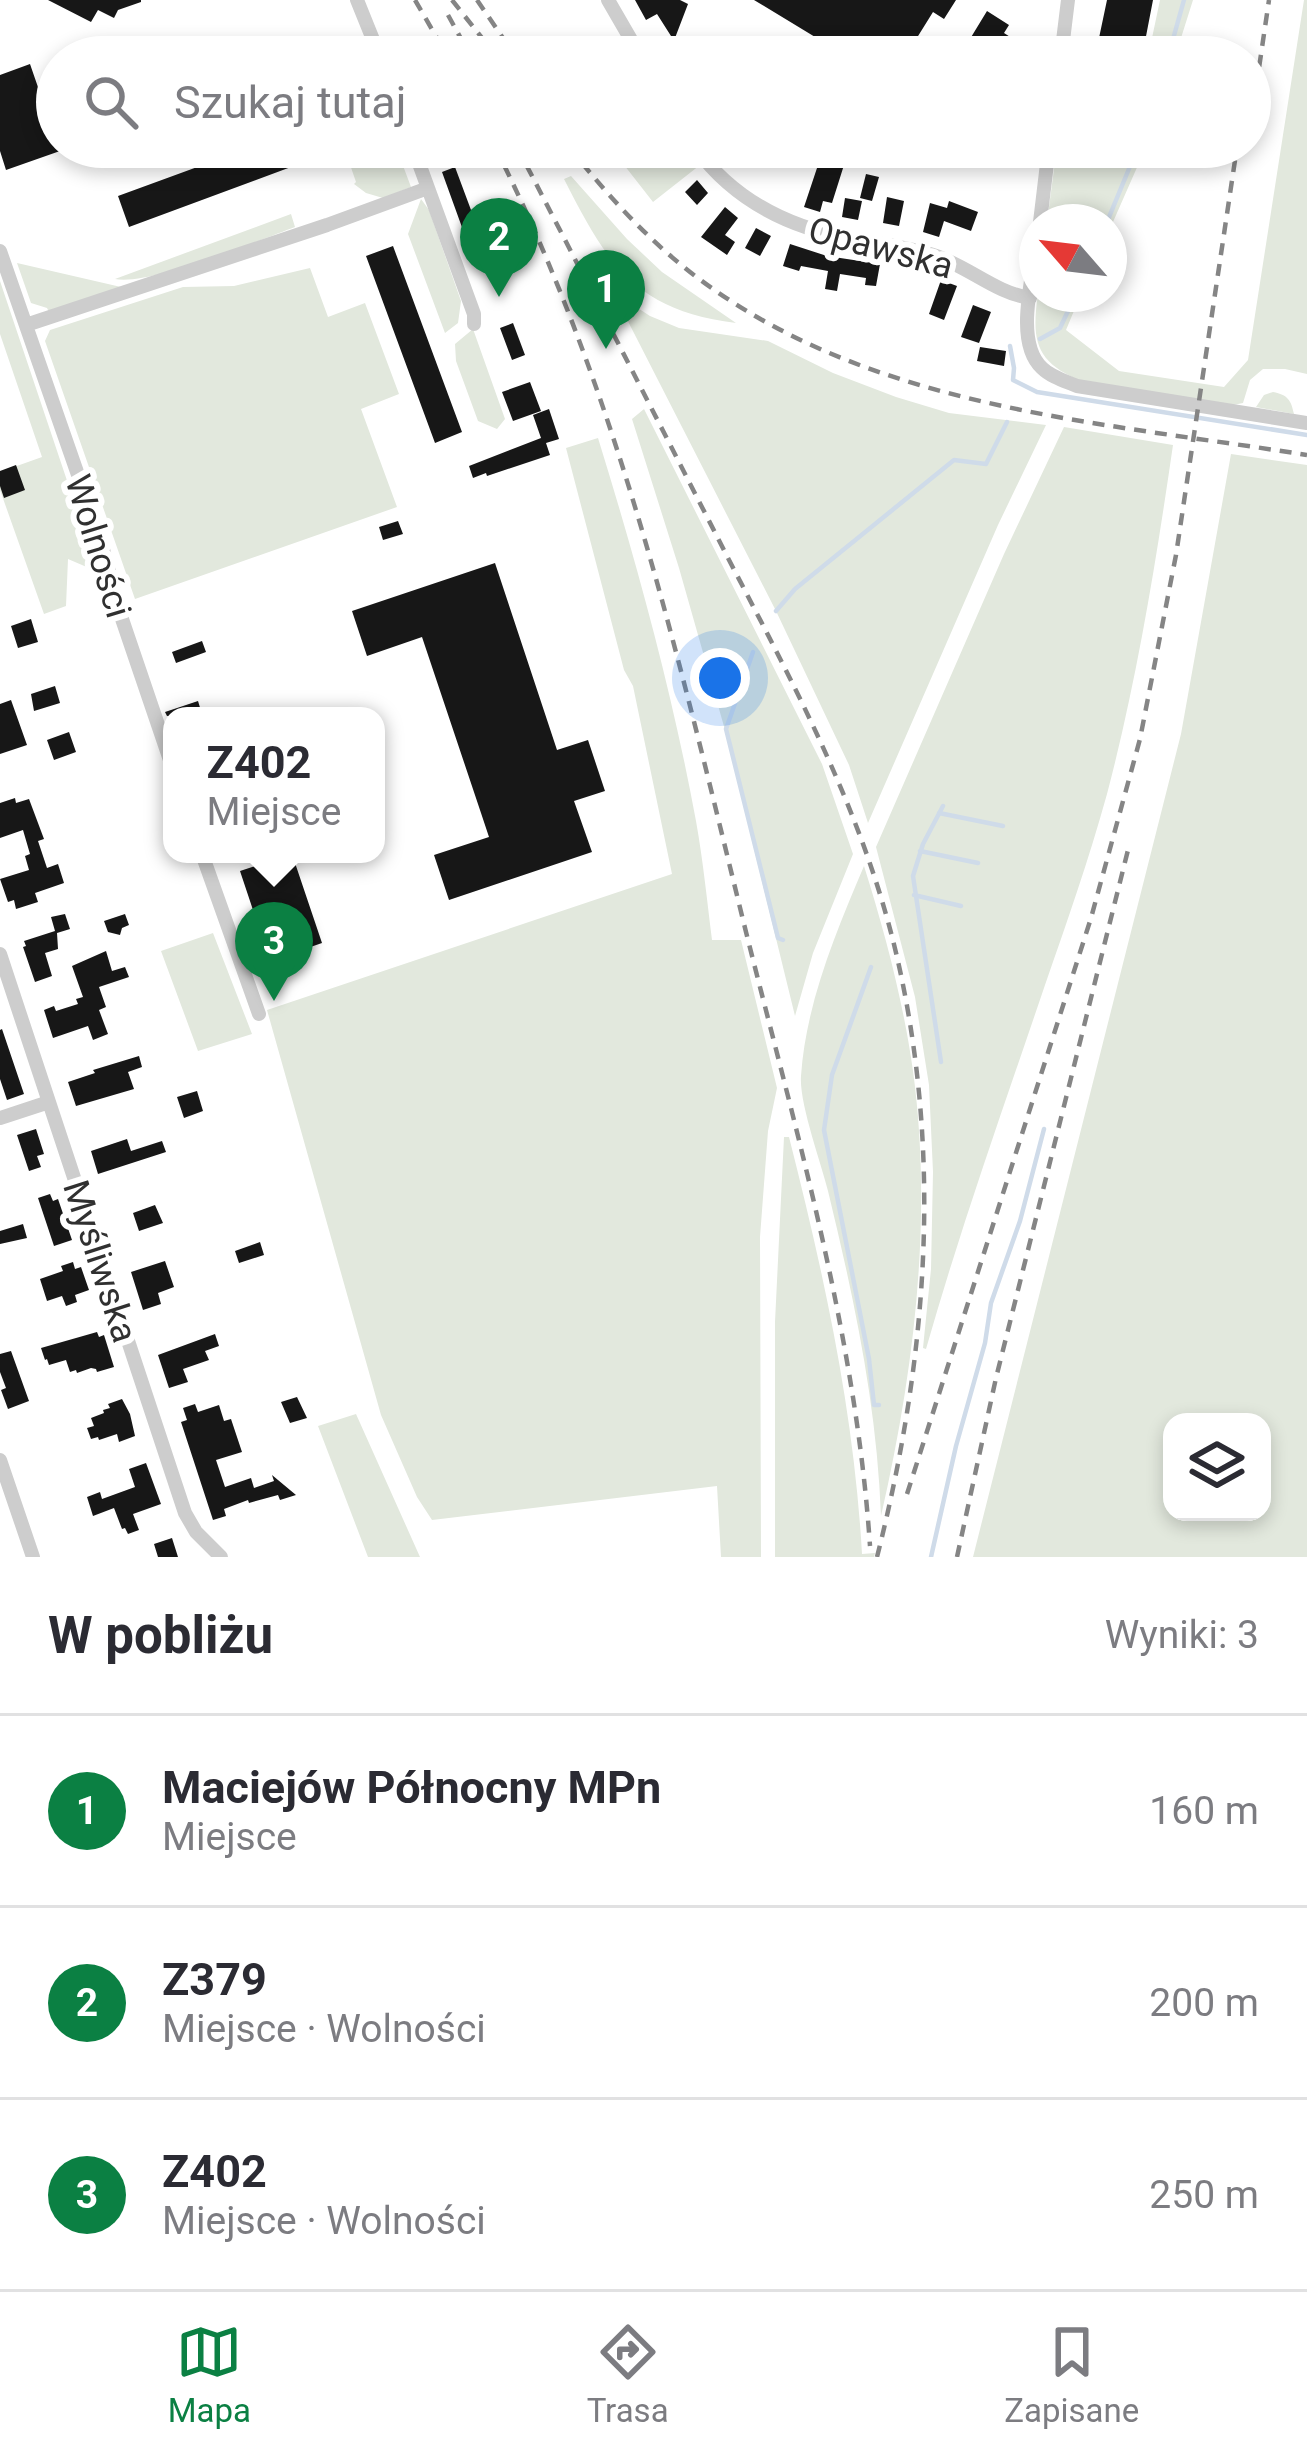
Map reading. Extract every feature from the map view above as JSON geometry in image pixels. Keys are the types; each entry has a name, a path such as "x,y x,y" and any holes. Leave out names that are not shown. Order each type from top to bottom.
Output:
{"street":[{"path":"357,0 372,36"},
{"path":"608,0 629,36"},
{"path":"1064,36 1068,0"},
{"path":"421,168 474,324"},
{"name":"Opawska","path":"713,168 755,205 778,217 822,233 931,254 1019,295"},
{"path":"1042,204 1046,168"},
{"path":"26,325 428,188"},
{"name":"Wolności","path":"0,250 100,538 163,740"},
{"path":"1029,312 1028,343 1040,366 1077,386 1307,423"},
{"path":"205,863 259,1014"},
{"name":"Myśliwska","path":"0,954 185,1513 220,1557"},
{"path":"0,1118 49,1102"},
{"path":"0,1460 33,1557"}],"shaded area":[{"path":"1160,0 1193,0 1182,36 1152,36"},
{"path":"1307,0 1307,374 1263,369 1250,380 1243,403 1233,405 1084,382 1056,367 1040,349 1036,312 1074,312 1066,330 1119,371 1224,387 1248,360"},
{"path":"351,168 404,168 411,187 383,198 366,193"},
{"path":"626,168 696,168 653,202"},
{"path":"1054,168 1137,168 1121,204 1049,204"},
{"path":"571,176 662,272 736,323 673,307 629,278 595,236 564,179"},
{"path":"421,199 461,301 458,323 445,333 408,234"},
{"path":"291,214 295,227 231,251 153,276 115,279"},
{"path":"17,263 121,287 49,312 31,303"},
{"path":"310,268 328,317 365,303 399,394 361,409 397,507 135,599 45,341 50,330 183,287 234,286"},
{"path":"0,281 93,558 89,568 68,559 66,606 44,614 0,490 0,472 42,457 0,334"},
{"path":"613,292 679,328 768,341 896,397 949,413 1046,425 868,823 849,765 776,611"},
{"path":"473,329 505,419 497,429 478,421 456,361 455,344"},
{"path":"1273,392 1288,399 1294,414 1256,407 1264,395"},
{"path":"644,409 822,764 853,854 813,953 795,1016 725,730 632,419"},
{"path":"1064,427 1173,445 1167,489 1137,664 1107,794 926,1349 933,1172 929,1085 915,997 876,847"},
{"path":"598,438 676,724 712,940 741,940 777,1088 768,1131 760,1237 761,1557 721,1557 717,1486 432,1520 381,1415 267,1010 672,874 633,686 624,670 566,448"},
{"path":"1231,454 1307,465 1307,1557 973,1557 1181,734"},
{"path":"864,866 909,1045 921,1182 911,1351 881,1516 863,1352 801,1088 816,995"},
{"path":"213,933 252,1034 198,1051 161,951"},
{"path":"784,1137 789,1137 836,1344 862,1554 875,1553 874,1557 775,1557 775,1322"},
{"path":"356,1414 420,1557 368,1557 318,1426"}],"building":[{"path":"48,0 141,2 118,10 114,18 98,10 91,22"},
{"path":"635,0 688,4 676,36 671,36 657,14 646,20"},
{"path":"754,0 956,0 944,19 933,12 918,36 813,36"},
{"path":"1107,0 1153,0 1146,36 1099,36"},
{"path":"987,11 1009,25 1004,33 1009,36 972,36"},
{"path":"30,64 36,81 36,159 6,170 0,151 0,75"},
{"path":"195,168 288,168 129,227 118,196"},
{"path":"455,168 490,261 476,266 442,172"},
{"path":"817,168 843,168 832,203 823,201 820,212 804,207"},
{"path":"866,174 879,177 872,201 860,198"},
{"path":"697,180 708,193 697,205 685,192"},
{"path":"887,197 904,201 899,226 883,223"},
{"path":"845,198 862,201 858,220 842,217"},
{"path":"949,201 978,212 971,231 944,221 939,237 923,232 930,203 947,208"},
{"path":"725,207 738,218 725,235 735,242 727,255 701,237"},
{"path":"756,228 771,236 760,256 745,248"},
{"path":"790,244 827,256 880,264 876,286 865,285 866,278 840,274 837,291 825,289 828,271 783,266"},
{"path":"393,246 462,432 435,443 366,256"},
{"path":"941,280 957,286 944,320 929,314"},
{"path":"973,305 991,312 979,343 961,337"},
{"path":"513,323 525,355 512,360 500,328"},
{"path":"980,347 1006,351 1004,366 977,361"},
{"path":"530,382 541,411 513,421 502,392"},
{"path":"549,409 559,439 546,443 550,455 473,478 469,466 541,438 533,415"},
{"path":"16,465 25,490 4,498 0,471"},
{"path":"398,521 403,534 383,540 379,527"},
{"path":"495,563 557,750 588,740 605,791 574,801 592,852 449,900 434,855 489,837 422,637 367,656 352,611"},
{"path":"31,619 38,642 18,648 11,626"},
{"path":"202,641 206,652 176,663 172,652"},
{"path":"55,686 60,703 34,711 31,694"},
{"path":"11,700 27,745 0,754 0,704"},
{"path":"69,732 76,752 54,760 47,740"},
{"path":"15,798 16,803 29,799 44,839 38,841 47,868 58,864 64,883 35,893 38,902 16,909 14,900 8,902 0,879 29,870 23,830 0,838 0,803"},
{"path":"264,863 295,863 322,943 270,961 240,871"},
{"path":"65,914 70,929 57,933 58,949 45,953 52,976 35,982 24,941 55,931 51,917"},
{"path":"125,914 129,925 120,935 108,932 104,921"},
{"path":"106,951 112,971 125,967 129,977 99,987 106,1007 99,1010 108,1034 93,1040 88,1026 53,1038 44,1010 78,1004 76,999 83,997 72,966"},
{"path":"2,1029 24,1094 7,1100 0,1079"},
{"path":"139,1056 142,1067 128,1072 134,1089 76,1106 68,1082"},
{"path":"197,1091 203,1111 184,1118 177,1097"},
{"path":"36,1129 44,1154 37,1156 41,1167 29,1171 17,1135"},
{"path":"127,1139 131,1151 162,1141 166,1152 98,1174 91,1151"},
{"path":"50,1194 53,1201 58,1199 72,1240 54,1246 38,1198"},
{"path":"155,1205 163,1223 139,1231 133,1213"},
{"path":"23,1224 27,1238 0,1244 0,1231"},
{"path":"260,1242 264,1255 239,1263 235,1251"},
{"path":"165,1261 174,1287 158,1293 161,1304 143,1310 131,1272"},
{"path":"73,1262 75,1269 81,1267 89,1290 75,1295 77,1302 66,1306 62,1296 47,1301 40,1279"},
{"path":"97,1332 99,1337 104,1335 114,1367 77,1373 70,1372 66,1360 49,1365 45,1360 41,1348"},
{"path":"215,1334 219,1346 205,1351 209,1360 183,1369 188,1382 169,1388 158,1355"},
{"path":"11,1351 29,1401 8,1409 1,1390 6,1388 0,1354"},
{"path":"297,1397 307,1418 290,1423 281,1402"},
{"path":"122,1399 135,1436 119,1442 117,1434 91,1439 87,1428 94,1426 91,1418"},
{"path":"195,1404 198,1412 219,1405 224,1421 231,1419 242,1452 216,1460 225,1487 251,1478 254,1488 274,1481 272,1475 296,1495 248,1500 224,1509 226,1516 213,1520 181,1422 187,1420 183,1408"},
{"path":"146,1463 161,1504 133,1514 139,1530 128,1534 122,1529 114,1508 93,1516 87,1497 100,1492 102,1499 135,1487 129,1469"},
{"path":"172,1538 178,1557 158,1557 154,1544"}],"waterway":[{"path":"1174,36 1184,0"},
{"path":"1114,204 1129,168"},
{"path":"1040,339 1060,328 1068,312"},
{"path":"1010,346 1013,380 1037,392 1307,435"},
{"path":"776,611 795,589 954,460 986,464 1007,422"},
{"path":"753,652 726,729 778,938 783,940"},
{"path":"941,1062 913,876 943,806"},
{"path":"939,813 1003,826"},
{"path":"920,851 978,863"},
{"path":"914,895 961,906"},
{"path":"871,967 832,1075 824,1130 874,1405 879,1405"},
{"path":"931,1557 991,1303 1020,1221 1044,1129"}],"railway":[{"path":"415,0 436,36"},
{"path":"452,0 480,36"},
{"path":"477,0 502,36"},
{"path":"1264,36 1269,0"},
{"path":"448,15 460,36"},
{"path":"505,168 578,337 671,632 822,1237 852,1390 870,1546"},
{"path":"528,168 825,752 866,852 897,957 920,1107 923,1258 908,1408 877,1557"},
{"path":"587,168 626,213 690,272 758,318 831,354 985,402 1307,455"},
{"path":"907,1494 1091,918 1140,739 1176,555 1234,168"},
{"path":"957,1557 996,1378 1129,846"}],"place":[{"name":"Z379","path":"499,297"},
{"name":"Maciejów Północny MPn","path":"606,349"},
{"name":"Z402","path":"274,1001"}]}
